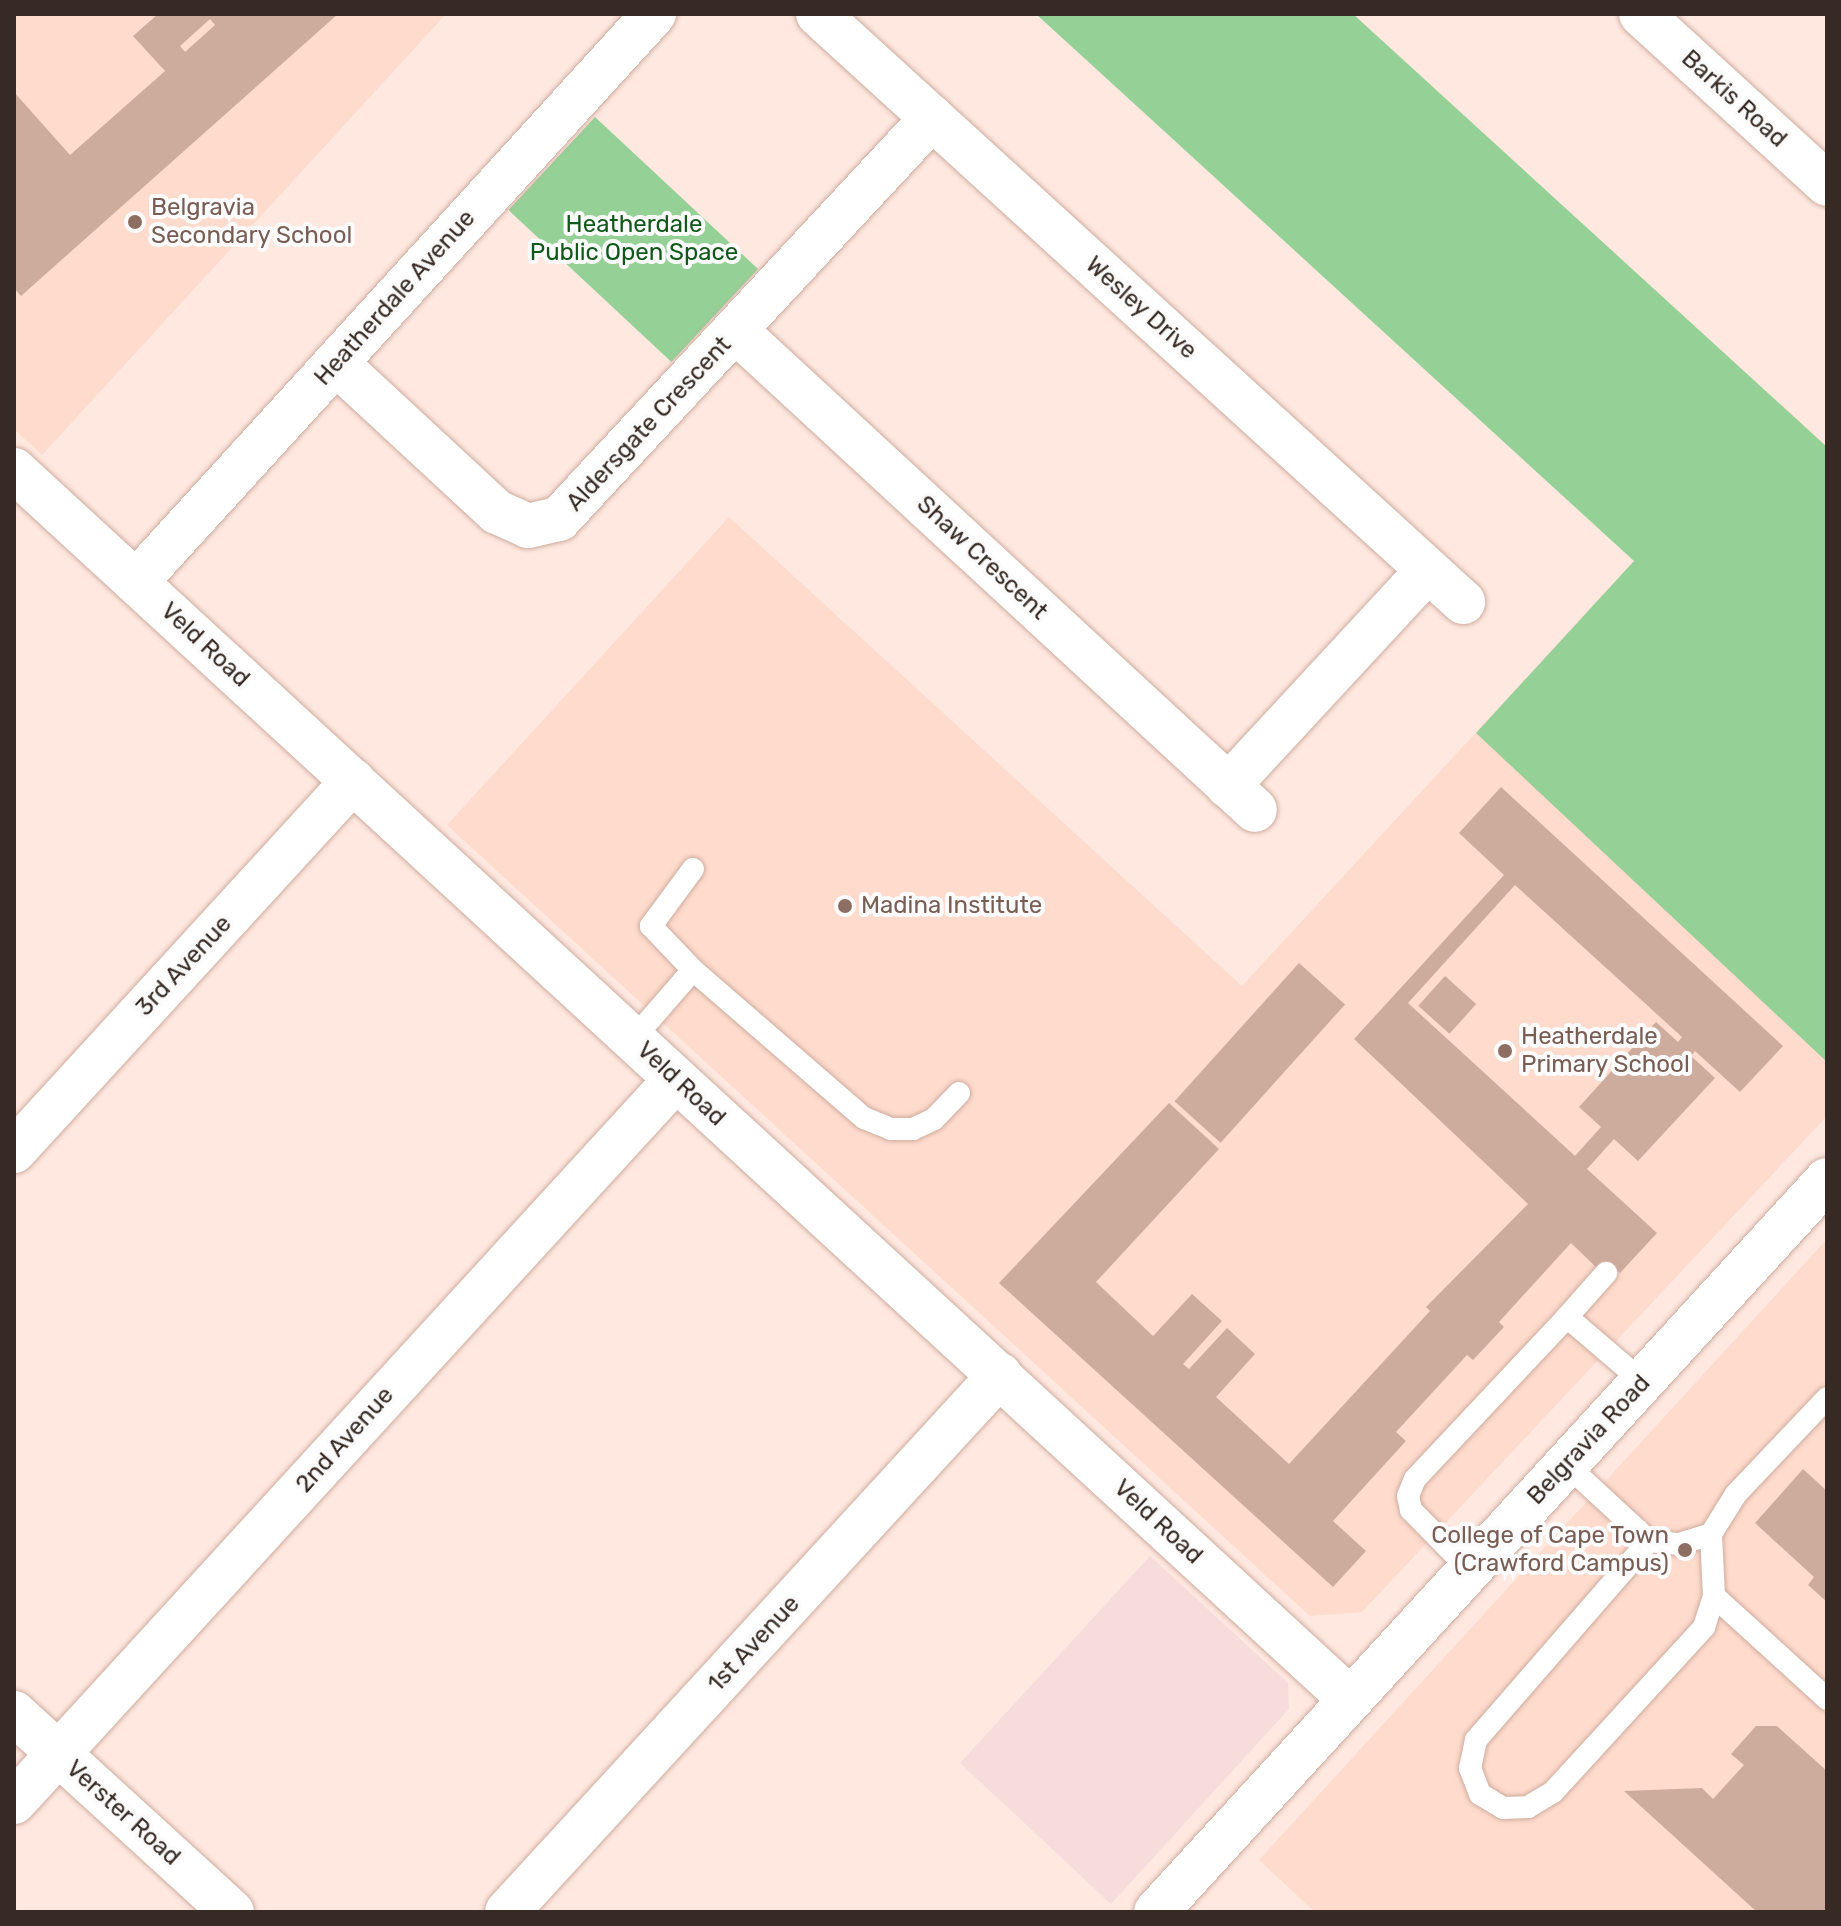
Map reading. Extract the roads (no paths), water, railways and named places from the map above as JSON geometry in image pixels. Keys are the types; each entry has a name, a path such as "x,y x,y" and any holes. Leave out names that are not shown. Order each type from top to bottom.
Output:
{"street":[{"name":"Heatherdale Avenue","path":"136,582 654,14"},
{"name":"Wesley Drive","path":"818,14 1463,602"},
{"name":"Barkis Road","path":"1641,14 1827,184"},
{"name":"Aldersgate Crescent","path":"336,363 497,512 528,526 544,525 571,510 932,118"},
{"name":"Shaw Crescent","path":"736,331 1241,798 1428,570"},
{"name":"Veld Road","path":"19,485 136,582 1349,1698"},
{"name":"3rd Avenue","path":"14,1151 353,781"},
{"name":"2nd Avenue","path":"14,1802 676,1079"},
{"name":"Belgravia Road","path":"1156,1912 1827,1180"},
{"name":"1st Avenue","path":"507,1912 1000,1375"},
{"name":"Verster Road","path":"14,1713 232,1912"}],"lane":[{"path":"693,869 651,926 693,970 864,1118 891,1129 913,1129 934,1119 959,1093"},
{"path":"633,1039 693,970"},
{"path":"1469,1569 1417,1520 1408,1496 1415,1479 1606,1273"},
{"path":"1567,1317 1643,1382"},
{"path":"1649,1541 1476,1740 1470,1768 1480,1794 1503,1808 1528,1807 1553,1792 1704,1627 1714,1596 1711,1534 1736,1494 1827,1398"},
{"path":"1567,1465 1649,1541 1679,1544 1711,1534"},
{"path":"1714,1596 1827,1699"}],"place":[{"name":"Belgravia Secondary School","path":"135,222"},
{"name":"Madina Institute","path":"845,906"},
{"name":"Heatherdale Primary School","path":"1505,1051"},
{"name":"College of Cape Town (Crawford Campus)","path":"1685,1550"}],"park label":[{"name":"Heatherdale Public Open Space","path":"634,239"}]}
